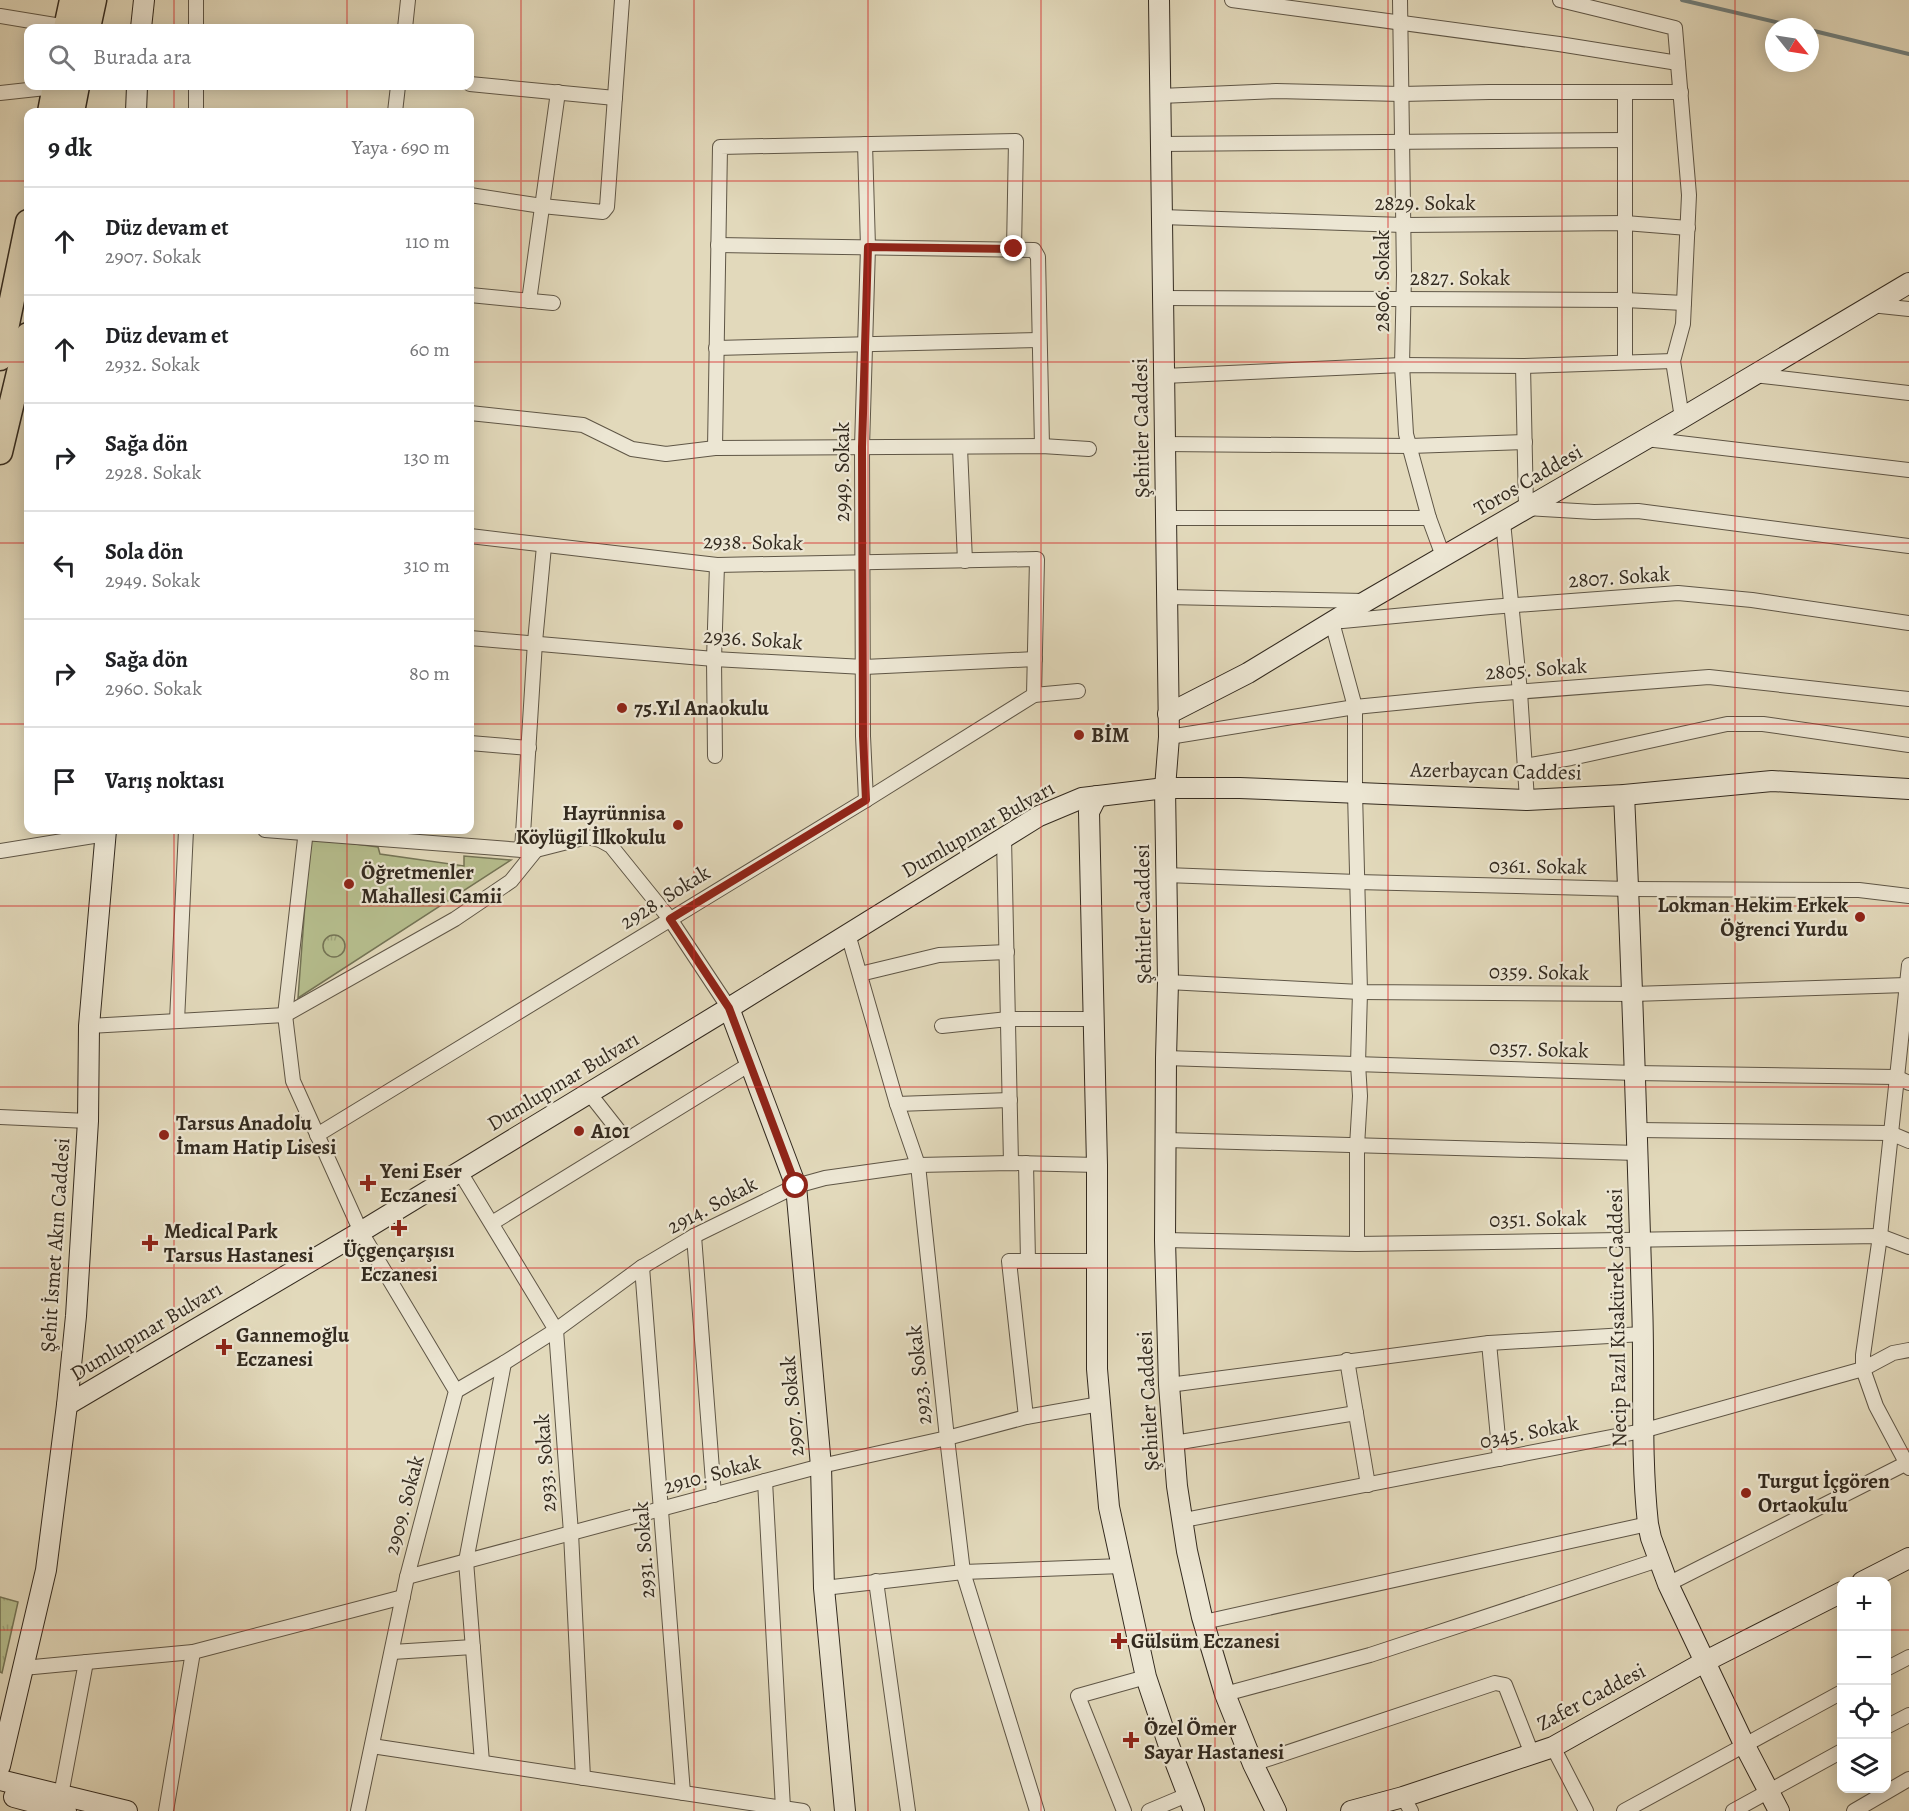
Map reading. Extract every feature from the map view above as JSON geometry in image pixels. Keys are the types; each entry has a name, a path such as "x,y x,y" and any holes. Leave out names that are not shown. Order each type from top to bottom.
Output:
{"highway":[{"path":"72,0 74,24"},
{"path":"77,24 94,0"},
{"path":"52,108 60,90"},
{"path":"64,90 70,108"},
{"path":"0,358 24,243"},
{"path":"0,452 20,403 24,369"}],"street":[{"path":"141,24 144,0"},
{"path":"196,0 196,24"},
{"path":"405,24 408,0"},
{"path":"474,196 603,212 607,207 622,0"},
{"name":"Şehitler Caddesi","path":"1159,0 1169,738 1165,788 1168,981 1165,1240 1169,1385 1177,1486 1187,1551 1204,1622 1225,1694 1253,1764 1276,1811"},
{"path":"1232,0 1559,44 1678,63"},
{"name":"2806. Sokak","path":"1400,0 1404,298 1402,365 1406,434 1429,518 1443,556"},
{"path":"1560,0 1675,28 1689,195 1683,324 1673,361 1682,418"},
{"path":"0,16 49,24"},
{"path":"474,84 615,98"},
{"path":"0,93 27,90"},
{"path":"136,108 137,90"},
{"path":"196,90 196,108"},
{"path":"395,108 398,90"},
{"path":"1160,96 1276,91 1401,94 1681,92"},
{"path":"529,301 558,92"},
{"path":"1625,92 1625,362"},
{"path":"1161,144 1625,140"},
{"path":"715,448 720,147 1016,141 1014,249"},
{"name":"2949. Sokak","path":"865,144 868,247 862,447 862,563 863,736 866,800"},
{"name":"2829. Sokak","path":"1162,217 1403,225 1625,223 1688,228"},
{"path":"718,245 1034,250 1038,257 1042,446"},
{"name":"Toros Caddesi","path":"1168,714 1248,673 1909,283"},
{"path":"474,295 553,303"},
{"name":"2827. Sokak","path":"1163,298 1625,300 1684,303"},
{"path":"1871,305 1909,309"},
{"path":"716,348 1039,340"},
{"path":"1164,376 1402,365 1523,366 1673,361"},
{"path":"1523,366 1526,508 1594,512 1638,511 1909,546"},
{"path":"1754,375 1909,393"},
{"path":"474,413 583,425 632,448 666,454 715,448 1042,446 1089,449"},
{"path":"1646,439 1909,470"},
{"path":"1164,444 1410,446 1525,442"},
{"path":"960,448 965,561"},
{"path":"1166,518 1429,518"},
{"path":"1503,522 1520,692 1527,800"},
{"name":"2938. Sokak","path":"474,537 717,565 1037,559 1035,659"},
{"path":"89,1026 285,1015 455,919 511,881 529,850 529,748 535,642 544,546"},
{"path":"715,756 714,659 717,565"},
{"name":"2807. Sokak","path":"1332,622 1510,605 1678,593 1752,600 1909,623"},
{"path":"1167,597 1366,602"},
{"path":"1332,622 1355,707 1360,992 1357,1244"},
{"name":"2936. Sokak","path":"474,638 714,659 864,667 1035,659"},
{"path":"1034,695 1035,659"},
{"name":"2805. Sokak","path":"1169,738 1355,707 1708,677 1909,699"},
{"name":"2928. Sokak","path":"317,1135 1034,695 1078,691"},
{"path":"1525,766 1727,724 1763,724 1909,745"},
{"path":"474,743 529,748"},
{"name":"Azerbaycan Caddesi","path":"1089,797 1165,788 1240,788 1527,800 1624,795 1772,781 1909,789"},
{"name":"Necip Fazıl Kısakürek Caddesi","path":"1624,795 1638,1130 1643,1334 1642,1431 1648,1524 1658,1560 1668,1584 1744,1744 1779,1811"},
{"path":"1089,797 1097,1165 1097,1369 1109,1507 1146,1677 1167,1743 1191,1803 1149,1811"},
{"name":"Dumlupınar Bulvarı","path":"67,1405 361,1232 1039,816 1089,797"},
{"path":"0,851 95,834"},
{"name":"Şehit İsmet Akın Caddesi","path":"0,1766 46,1570 67,1405 76,1316 88,1121 89,1026 106,834"},
{"path":"177,1021 186,834"},
{"path":"306,834 285,1015 293,1081 361,1232 456,1391"},
{"path":"341,834 529,850 587,837 600,840 612,846 670,919 729,1008"},
{"path":"1004,838 1011,1163"},
{"name":"0361. Sokak","path":"1166,875 1629,889 1858,890 1909,896"},
{"name":"2923. Sokak","path":"848,934 897,1104 918,1165 963,1572 1037,1811"},
{"path":"860,974 939,955 1007,952"},
{"path":"1668,1584 1908,1464 1876,1406 1863,1369 1863,1355 1880,1236 1909,965"},
{"name":"0359. Sokak","path":"1168,981 1360,992 1633,994 1908,985"},
{"name":"2907. Sokak","path":"729,1008 796,1186 821,1466 824,1588 845,1811"},
{"path":"942,1026 1008,1019 1094,1019"},
{"name":"0357. Sokak","path":"1166,1058 1635,1073 1896,1077 1909,1083"},
{"path":"492,1223 750,1064"},
{"path":"589,1093 626,1140"},
{"path":"897,1104 1010,1100"},
{"path":"0,1117 88,1121"},
{"path":"1638,1130 1890,1133 1909,1141"},
{"path":"1166,1140 1638,1153"},
{"path":"1026,1163 1028,1261"},
{"name":"2914. Sokak","path":"456,1391 556,1330 642,1267 694,1236 796,1186 825,1178 918,1165 1026,1163 1097,1165"},
{"name":"2933. Sokak","path":"460,1172 556,1330 571,1533 582,1778"},
{"path":"694,1236 714,1495"},
{"name":"0351. Sokak","path":"1165,1240 1357,1244 1880,1236 1909,1247"},
{"path":"1026,1417 1009,1261 1097,1261"},
{"name":"2931. Sokak","path":"642,1267 683,1793"},
{"path":"1169,1385 1489,1342 1643,1334"},
{"path":"1489,1342 1500,1459"},
{"name":"0345. Sokak","path":"1184,1520 1642,1431 1863,1369 1893,1353 1909,1350"},
{"path":"1347,1360 1368,1485"},
{"path":"482,1762 466,1562 504,1363"},
{"name":"2909. Sokak","path":"358,1811 407,1577 456,1391"},
{"name":"2910. Sokak","path":"407,1577 821,1466 947,1438 1026,1417 1100,1404"},
{"path":"1174,1443 1356,1413"},
{"path":"765,1481 783,1808"},
{"path":"1204,1622 1648,1524"},
{"path":"1870,1577 1909,1558"},
{"path":"1225,1694 1370,1655 1658,1560"},
{"path":"824,1588 963,1572 1122,1566"},
{"path":"876,1581 908,1811"},
{"name":"Zafer Caddesi","path":"1351,1811 1407,1804 1553,1747 1706,1661 1837,1595"},
{"path":"23,1668 193,1652 403,1597"},
{"path":"392,1652 472,1647"},
{"path":"166,1811 193,1652"},
{"path":"1891,1667 1909,1657"},
{"path":"58,1806 86,1662"},
{"path":"1124,1811 1078,1696 1146,1677"},
{"path":"1253,1764 1495,1683 1505,1685 1532,1754"},
{"path":"1624,1811 1837,1695"},
{"path":"1891,1725 1909,1715"},
{"path":"372,1746 803,1811"},
{"path":"1553,1747 1586,1811"},
{"path":"1733,1811 1837,1754"},
{"path":"1854,1811 1909,1779"},
{"path":"0,1780 58,1806"},
{"path":"0,1794 58,1806 127,1811"}],"green space":[{"path":"310,838 378,847 380,854 464,866 464,856 511,860 298,998"},
{"path":"330,935 338,935 345,942 345,950 338,957 330,957 323,950 323,942"},
{"path":"0,1597 18,1602 2,1673 0,1672"}],"waterway":[{"path":"1682,0 1765,19"},
{"path":"1819,32 1909,54"}],"place":[{"name":"75.Yıl Anaokulu","path":"622,708"},
{"name":"BİM","path":"1079,735"},
{"name":"Hayrünnisa Köylügil İlkokulu","path":"678,825"},
{"name":"Öğretmenler Mahallesi Camii","path":"349,884"},
{"name":"Lokman Hekim Erkek Öğrenci Yurdu","path":"1860,917"},
{"name":"A101","path":"579,1131"},
{"name":"Tarsus Anadolu İmam Hatip Lisesi","path":"164,1135"},
{"name":"Yeni Eser Eczanesi","path":"368,1183"},
{"name":"Üçgençarşısı Eczanesi","path":"399,1228"},
{"name":"Medical Park Tarsus Hastanesi","path":"150,1243"},
{"name":"Gannemoğlu Eczanesi","path":"224,1347"},
{"name":"Turgut İçgören Ortaokulu","path":"1746,1493"},
{"name":"Gülsüm Eczanesi","path":"1119,1641"},
{"name":"Özel Ömer Sayar Hastanesi","path":"1131,1740"}],"route":[{"path":"796,1186 729,1008 670,919 866,800 863,736 862,447 868,247 1014,249"}]}
